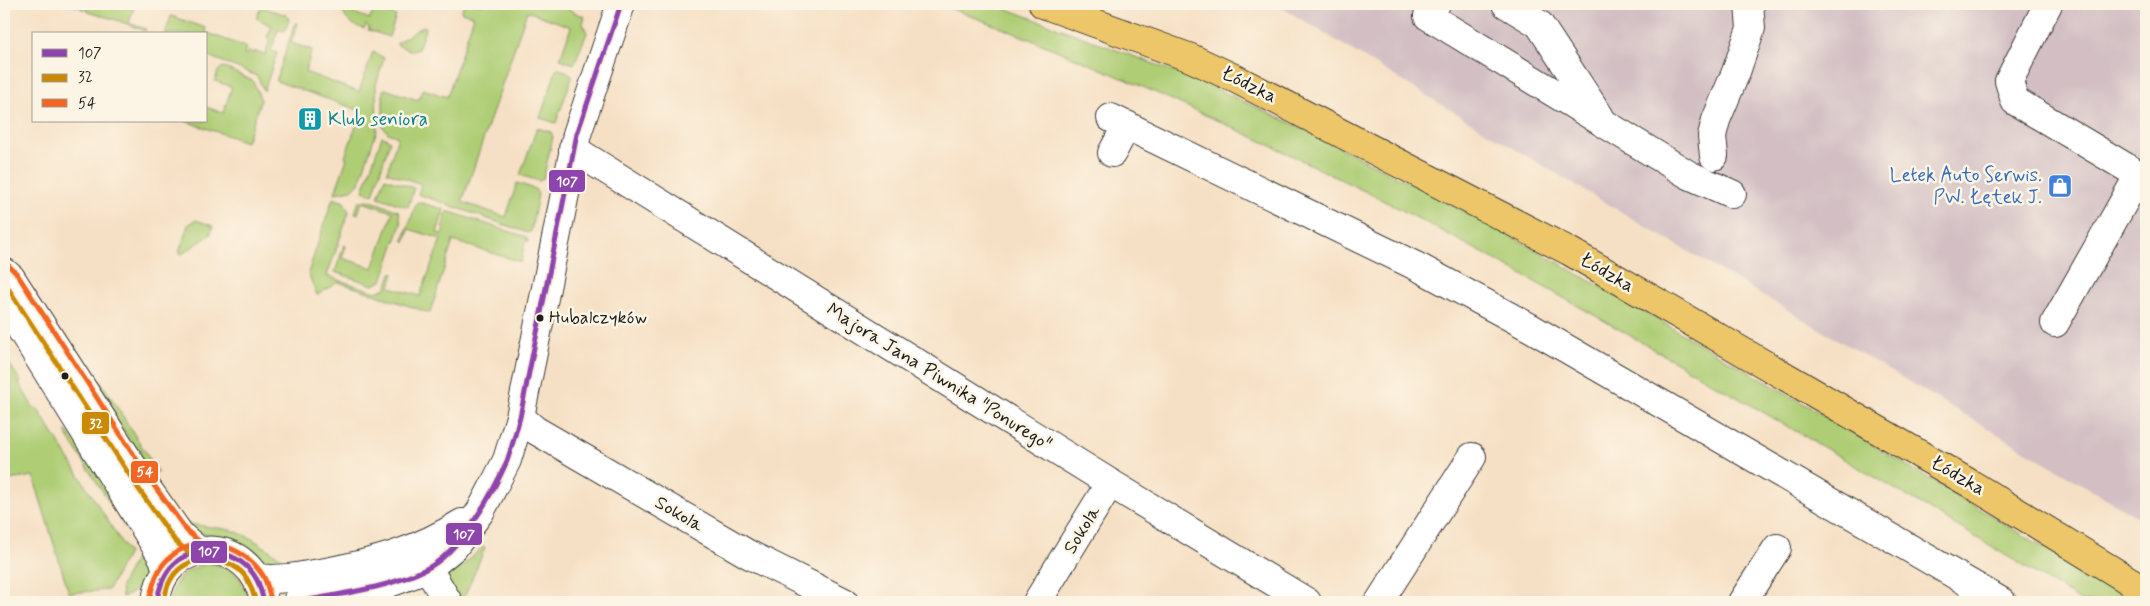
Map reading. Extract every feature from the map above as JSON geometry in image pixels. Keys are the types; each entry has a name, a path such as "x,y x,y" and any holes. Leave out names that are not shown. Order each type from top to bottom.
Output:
{"main road":[{"name":"Łódzka","path":"1043,4 1191,58 1234,78 1525,227 1971,484 2146,591"}],"street":[{"path":"155,592 182,558 200,552 216,551 233,555 247,565 261,590 270,579 306,576 374,562 421,559 454,547 480,512 507,460 520,416 573,149 621,4"},
{"path":"1436,4 1428,16 1689,175 1732,194"},
{"path":"1506,4 1538,24 1603,123"},
{"path":"1714,156 1712,136 1716,120 1736,72 1751,28 1749,4"},
{"path":"2048,4 2008,81 2016,101 2143,170 2055,323"},
{"path":"1112,153 1119,121 1420,268 1531,328 2002,602"},
{"name":"Majora Jana Piwnika \"Ponurego\"","path":"573,149 1110,483 1307,602"},
{"path":"4,272 11,278 144,484 181,536 200,552"},
{"path":"4,302 163,558 155,592"},
{"name":"Sokola","path":"520,416 535,430 734,546 844,602"},
{"path":"1379,602 1472,457"},
{"name":"Sokola","path":"1038,602 1110,483"},
{"path":"1742,602 1777,548"},
{"path":"297,602 387,584 421,559"},
{"path":"421,559 448,602"}],"shaded area":[{"path":"1276,4 2146,4 2146,522 1508,145"}],"green space":[{"path":"65,4 126,4 134,7 129,23 146,29 145,31 117,20 88,12 88,10 81,9 81,7"},
{"path":"343,4 347,4 345,10 370,19 374,9 396,16 389,37 368,30 369,27 366,25 364,29 348,21 344,14"},
{"path":"464,4 557,4 585,17 583,23 587,33 574,64 560,59 571,27 527,11 462,202 506,217 517,183 535,189 538,194 531,231 528,233 418,194 421,184 387,172 398,137 388,133 383,127 383,90 385,89 418,100 423,89 447,97 474,16 461,12"},
{"path":"940,4 994,4 1197,80 1299,127 1496,227 1796,399 2135,602 2082,602 1807,437 1596,316 1396,207 1228,125 1114,74"},
{"path":"264,8 287,15 289,20 285,31 278,30 271,51 277,53 264,91 257,76 208,56 208,33 246,47 244,54 247,54 248,51 253,54 254,51 265,55 270,39 267,37 272,26 256,18 260,9"},
{"path":"171,16 206,28 205,32 166,32"},
{"path":"295,23 298,23 291,43 312,50 305,72 359,92 373,52 384,58 376,85 377,130 359,183 352,190 335,193 361,111 276,81"},
{"path":"423,26 426,27 418,49 413,51 397,45 397,43"},
{"path":"223,67 253,81 261,100 246,142 188,122 208,122 208,108 223,113 232,87 215,81 218,71"},
{"path":"557,68 570,73 572,77 556,123 540,118"},
{"path":"537,128 551,132 553,137 543,179 539,181 520,175"},
{"path":"382,136 390,141 373,195 363,191"},
{"path":"385,178 414,188 408,207 378,197"},
{"path":"333,198 344,202 349,212 327,276 376,292 386,288 391,273 394,273 390,287 420,296 441,239 409,229 405,242 403,240 417,202 444,209 437,233 442,234 447,211 526,237 529,242 525,241 521,262 453,241 430,313 338,282 317,295 308,273"},
{"path":"369,200 399,211 401,224 382,281 373,285 335,272 344,245 346,246 342,258 373,268 393,212 362,202 358,214 355,213 359,201"},
{"path":"196,220 213,226 210,235 182,254 179,253 188,225"},
{"path":"4,355 21,382 19,383 34,409 37,408 128,553 108,590 69,593 33,476 4,481"},
{"path":"100,380 158,472 155,474 152,474 116,418"},
{"path":"67,431 96,461 132,523 125,527 65,432"},
{"path":"184,523 232,530 251,538 292,565 282,568 271,566 238,542 204,534"},
{"path":"483,547 485,548 465,595 460,599 445,578 461,567"},
{"path":"144,551 150,560 148,572 138,588 122,597 121,586 137,555"},
{"path":"210,564 233,571 241,580 250,602 169,602 175,586 182,575 193,568"}],"transit line":[{"name":"107","path":"297,602 379,586 426,569 439,561 463,536 493,490 507,461 520,417 577,134 621,4"},
{"name":"54","path":"9,266 17,274 150,480 187,531 205,546"},
{"name":"32","path":"4,282 138,488 175,541 195,558"},
{"name":"54","path":"149,600 158,573 164,563 180,550 192,545 205,544 218,545 243,555 262,574 271,600"},
{"name":"107","path":"156,602 170,568 184,557 207,551 219,552 230,556 250,570 258,582 264,602"},
{"name":"32","path":"164,602 168,585 182,567 200,560 210,559 220,560 242,572 250,584 256,602"}],"place":[{"name":"Klub seniora","path":"310,119"},
{"name":"Letek Auto Serwis. PW. Łętek J.","path":"2060,186"},
{"name":"Hubalczyków","path":"540,318"}]}
